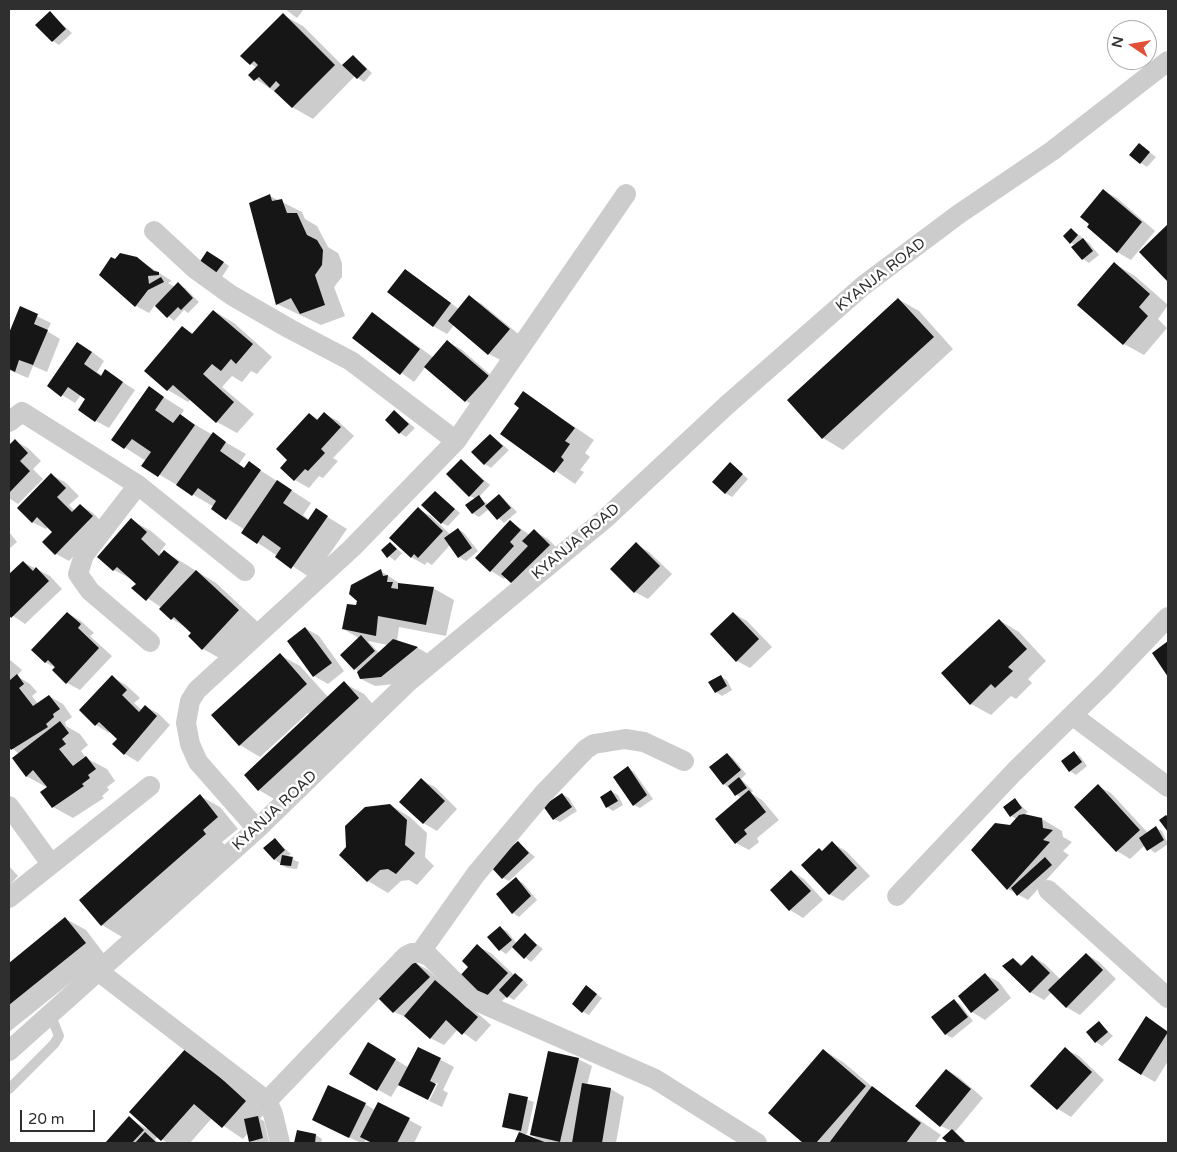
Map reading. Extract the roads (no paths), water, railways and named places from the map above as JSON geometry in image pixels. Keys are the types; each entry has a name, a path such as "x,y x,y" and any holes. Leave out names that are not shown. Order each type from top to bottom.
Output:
{"street":[{"name":"KYANJA ROAD","path":"9,1051 257,829 407,684 607,517 727,405 864,285 959,214 1052,152 1168,62"},
{"path":"257,829 198,762 190,744 186,723 190,701 197,690 352,548 456,440 626,194"},
{"path":"154,231 195,269 231,294 290,329 351,361 456,440"},
{"path":"13,413 138,485 246,571"},
{"path":"138,485 84,555 78,574 90,590 150,642"},
{"path":"897,896 1014,772 1168,617"},
{"path":"1072,715 1168,787"},
{"path":"420,953 476,874 543,794 586,749 594,744 625,739 644,742 684,761"},
{"path":"9,898 150,786"},
{"path":"9,806 51,864"},
{"path":"1048,890 1168,998"},
{"path":"267,1101 406,956 412,953 420,953 429,956 472,999 655,1078 757,1143"},
{"path":"98,971 267,1101 273,1114 280,1143"}],"lane":[{"path":"9,1089 54,1044 59,1036 50,1014"}]}
